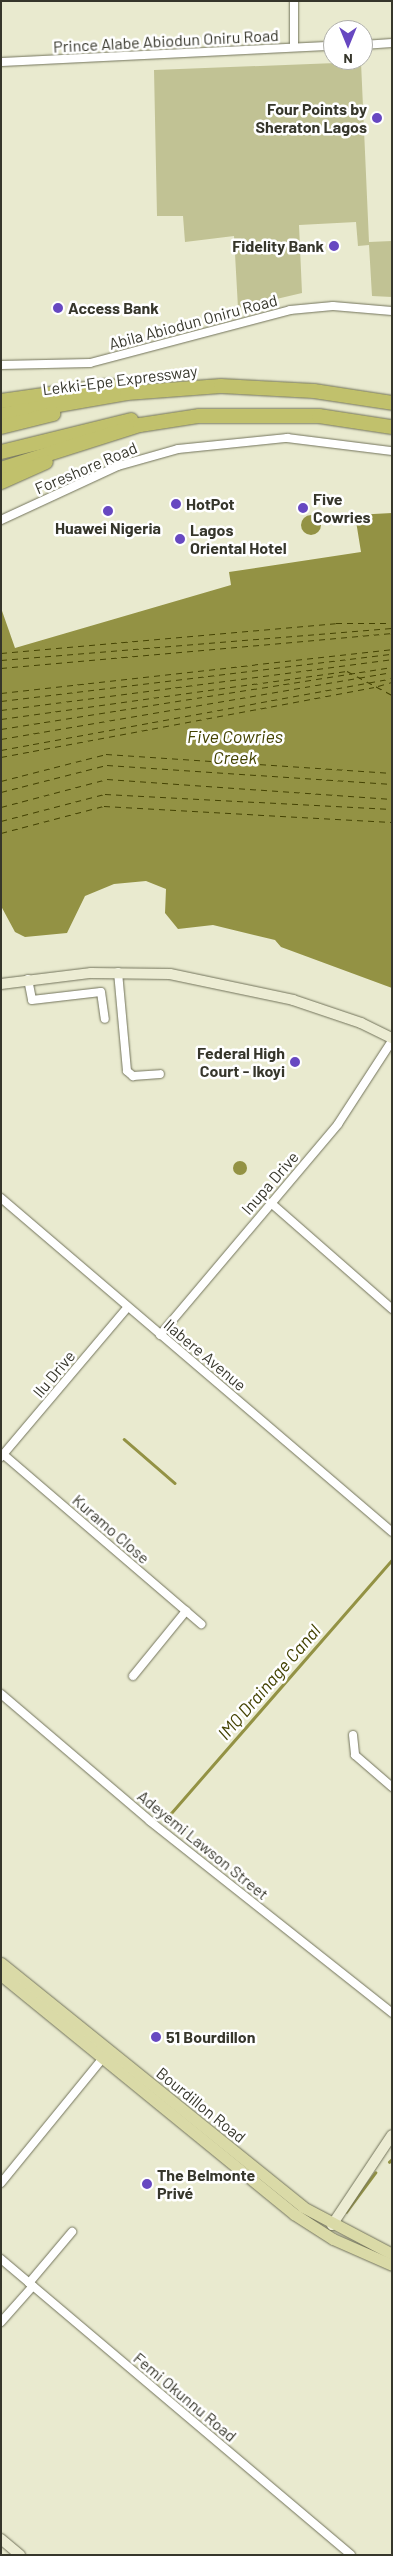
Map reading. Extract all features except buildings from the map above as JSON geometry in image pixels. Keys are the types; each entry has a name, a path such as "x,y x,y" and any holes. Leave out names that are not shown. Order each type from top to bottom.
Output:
{"highway":[{"path":"1,401 108,386 158,390"},
{"name":"Lekki-Epe Expressway","path":"1,415 158,390 249,386 392,403"},
{"path":"1,427 158,390"},
{"path":"1,469 116,432 199,416"},
{"path":"1,452 123,420 199,416 319,416 392,427"},
{"path":"1,482 116,432"}],"main road":[{"name":"Bourdillon Road","path":"1,1963 274,2186 332,2225 392,2254"},
{"name":"Bourdillon Road","path":"1,1975 294,2214 333,2239 392,2265"}],"street":[{"path":"294,1 294,47"},
{"path":"373,44 392,43"},
{"name":"Prince Alabe Abiodun Oniru Road","path":"1,62 323,46"},
{"name":"Abila Abiodun Oniru Road","path":"1,365 90,363 290,310 333,306 392,311"},
{"name":"Foreshore Road","path":"1,520 118,466 185,448 288,438 392,451"},
{"path":"118,972 127,1071 134,1076 160,1074"},
{"path":"1,984 28,979 118,972 170,974 233,985 325,1009 392,1040"},
{"path":"28,979 32,1000 101,992 104,1019"},
{"name":"Inupa Drive","path":"160,1335 338,1124 392,1040"},
{"name":"Ilabere Avenue","path":"1,1198 127,1308 392,1532"},
{"path":"271,1202 392,1309"},
{"name":"Ilu Drive","path":"2,1456 127,1308"},
{"name":"Kuramo Close","path":"2,1456 201,1624"},
{"path":"133,1676 186,1611"},
{"name":"Adeyemi Lawson Street","path":"1,1694 150,1820 392,2013"},
{"path":"354,1735 355,1755 392,1787"},
{"path":"1,2183 103,2058"},
{"path":"332,2225 392,2135"},
{"path":"1,2322 72,2232"},
{"name":"Femi Okunnu Road","path":"1,2259 352,2555"},
{"path":"1,2539 20,2555"}],"green space":[{"path":"323,63 323,70 361,70 369,242 392,241 392,297 372,296 369,245 358,246 356,222 299,225 302,293 238,308 234,236 185,242 183,216 157,216 154,70"}],"water":[{"name":"Five Cowries Creek","path":"392,513 392,988 281,947 275,940 213,925 178,929 165,913 166,889 146,881 114,884 85,896 67,933 25,937 15,932 1,906 1,608 15,648 231,585 229,572 361,552 355,515"},
{"path":"311,515 318,518 321,525 318,532 311,535 304,532 301,525 304,518"},
{"path":"237,1161 243,1161 247,1168 243,1175 237,1175 233,1171 233,1165"}],"waterway":[{"path":"124,1439 175,1483"},
{"name":"IMQ Drainage Canal","path":"165,1820 391,1561"},
{"path":"389,2162 392,2159"},
{"path":"346,2212 375,2173"}],"ferry route":[{"path":"1,653 336,623 392,623"},
{"path":"1,660 392,628"},
{"path":"1,668 392,633"},
{"path":"1,693 392,649"},
{"path":"1,701 392,654"},
{"path":"1,710 392,659"},
{"path":"1,729 392,667"},
{"path":"1,719 347,671 392,695"},
{"path":"1,739 392,672"},
{"path":"1,750 392,678"},
{"path":"378,686 392,682"},
{"path":"1,757 374,687"},
{"path":"1,781 106,754 392,773"},
{"path":"1,792 107,765 392,784"},
{"path":"1,807 107,779 392,799"},
{"path":"1,821 105,794 392,809"},
{"path":"1,833 104,806 392,822"}],"place":[{"name":"Four Points by Sheraton Lagos","path":"377,118"},
{"name":"Fidelity Bank","path":"334,246"},
{"name":"Access Bank","path":"58,308"},
{"name":"HotPot","path":"176,504"},
{"name":"Five Cowries","path":"303,508"},
{"name":"Huawei Nigeria","path":"108,511"},
{"name":"Lagos Oriental Hotel","path":"180,539"},
{"name":"Federal High Court - Ikoyi","path":"295,1062"},
{"name":"51 Bourdillon","path":"156,2037"},
{"name":"The Belmonte Privé","path":"147,2184"}]}
